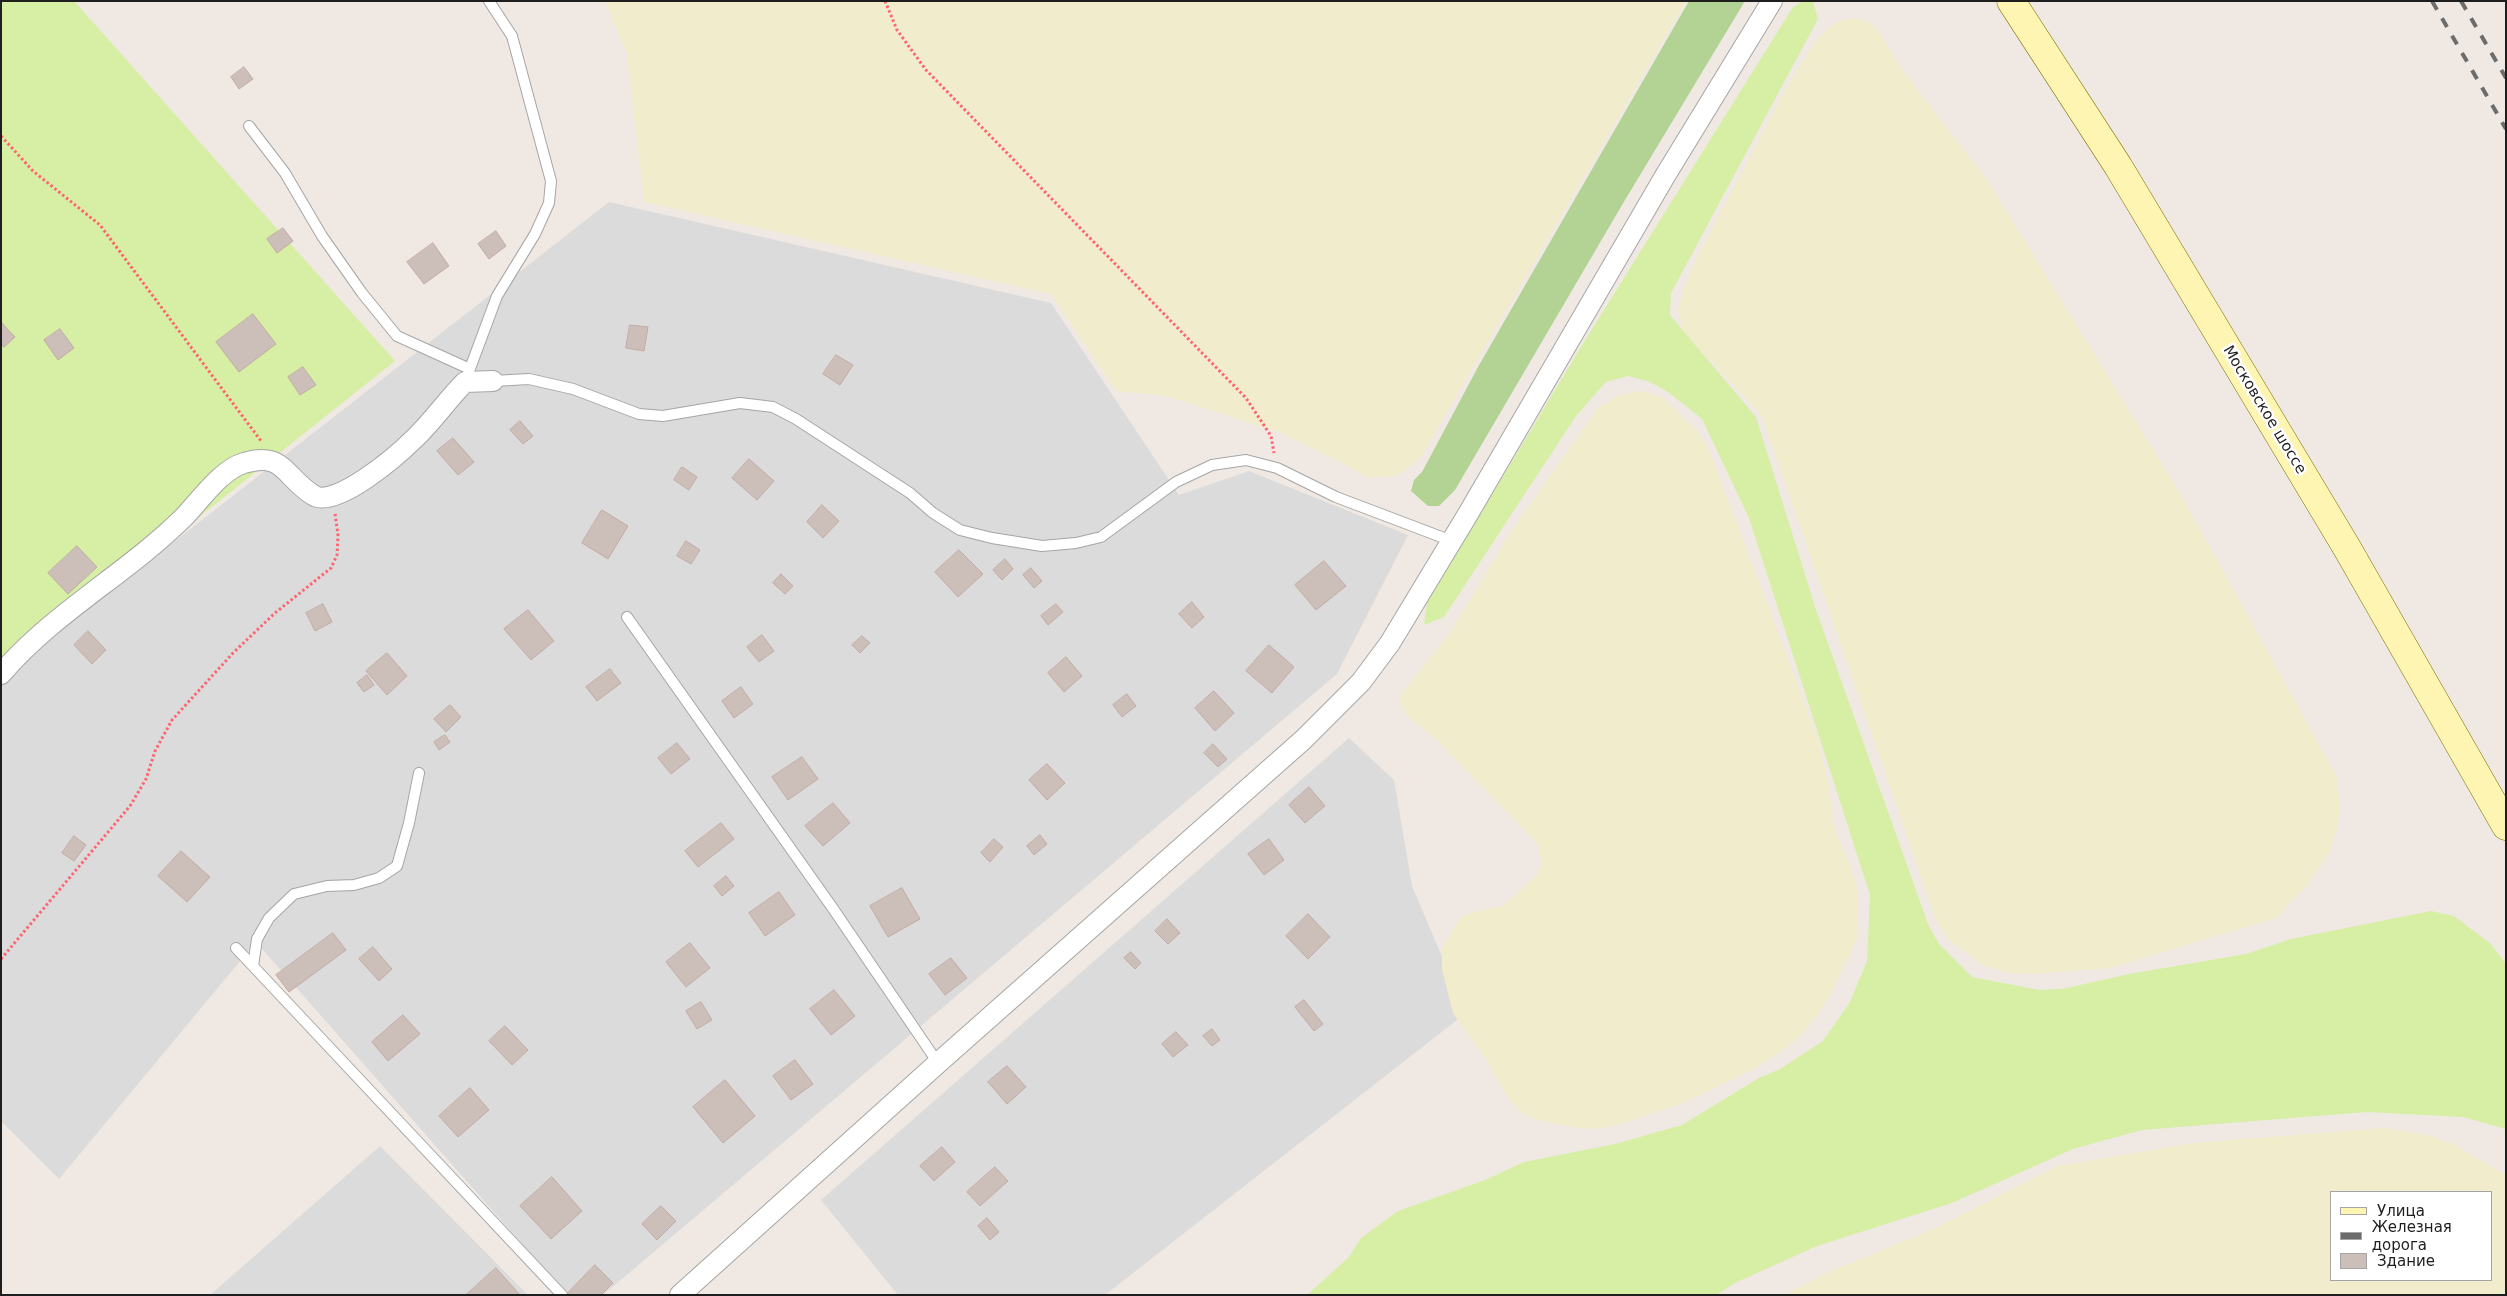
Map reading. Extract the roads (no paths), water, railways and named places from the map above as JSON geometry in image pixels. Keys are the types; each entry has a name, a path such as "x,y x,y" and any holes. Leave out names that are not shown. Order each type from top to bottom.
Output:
{"main road":[{"name":"Московское шоссе","path":"2011,1 2118,166 2326,514 2506,826"}],"street":[{"path":"680,1295 1336,709 1361,682 1390,643 1452,541 1666,176 1772,1"},
{"path":"1,674 24,647 152,544 185,516 209,488 241,464 262,458 277,462 315,497 329,498 350,488 389,462 416,437 467,375 493,381"}],"lane":[{"path":"249,126 285,173 322,236 362,293 397,336 467,375 497,296 535,234 550,203 551,181 512,36 489,1"},
{"path":"493,381 530,379 573,389 638,414 663,416 740,403 773,407 796,419 910,493 933,513 960,530 992,538 1042,546 1076,543 1101,537 1176,482 1212,465 1246,460 1277,468 1336,497 1452,541"},
{"path":"627,617 834,910 938,1063"},
{"path":"253,966 257,939 269,918 294,894 327,886 354,885 379,878 398,866 419,773"},
{"path":"236,948 562,1295"}],"railway":[{"path":"2432,1 2506,129"},
{"path":"2461,1 2506,78"}]}
